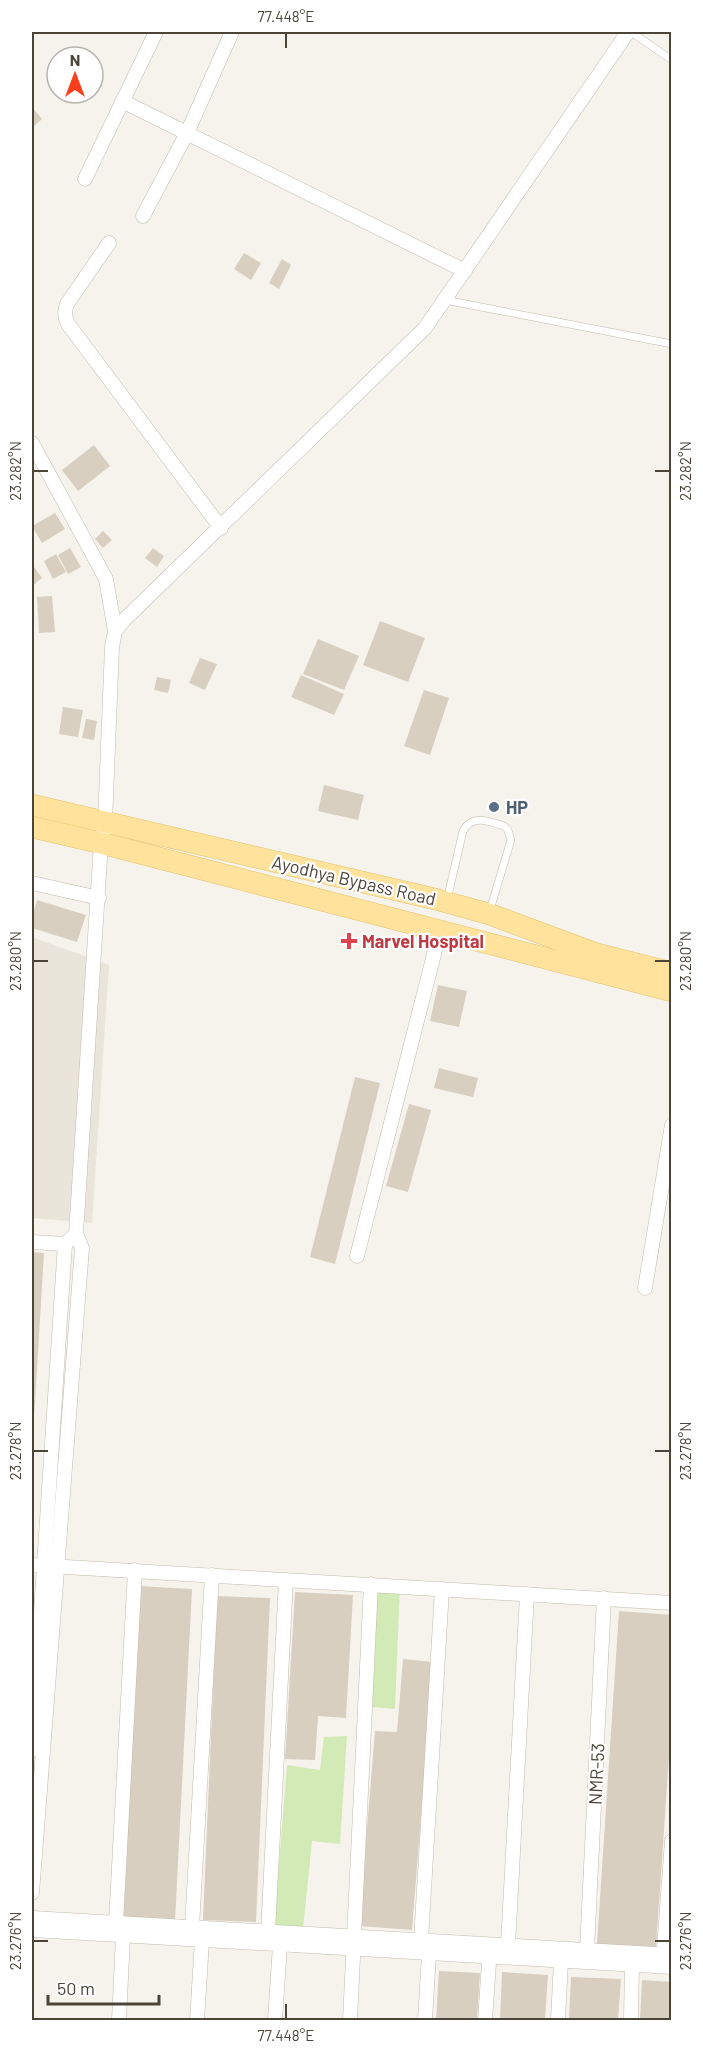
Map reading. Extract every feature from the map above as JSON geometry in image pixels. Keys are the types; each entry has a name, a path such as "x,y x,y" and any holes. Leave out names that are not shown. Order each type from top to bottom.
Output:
{"main road":[{"name":"Ayodhya Bypass Road","path":"32,805 103,832 440,931 672,990"},
{"name":"Ayodhya Bypass Road","path":"32,827 103,832 447,903 489,914 597,954 672,972"},
{"path":"440,931 447,903"},
{"path":"482,942 489,914"}],"street":[{"path":"84,179 156,32"},
{"path":"143,216 187,133 232,32"},
{"path":"115,631 425,328 629,32"},
{"path":"122,101 465,271"},
{"path":"109,243 67,304 64,312 65,318 221,528"},
{"path":"32,443 106,579 115,631 112,647 99,898 71,1239"},
{"path":"32,883 99,898"},
{"path":"357,1256 440,931"},
{"path":"645,1288 672,1125"},
{"path":"32,1242 71,1239 82,1248 44,1566 32,1750"},
{"path":"44,1566 672,1602"},
{"path":"32,1893 44,1566"},
{"path":"116,1923 135,1570"},
{"path":"192,1927 212,1575"},
{"path":"268,1932 286,1580"},
{"path":"350,2020 371,1584"},
{"path":"421,1940 442,1589"},
{"path":"508,1945 527,1594"},
{"name":"NMR-53","path":"587,1950 604,1598"},
{"path":"667,1961 672,1841"},
{"path":"32,1924 116,1923 268,1932 429,1954 490,1951 508,1945 587,1950 667,1961"},
{"path":"32,1924 123,1936 202,1941 280,1945 421,1940 561,1961 632,1965 667,1961"},
{"path":"118,2020 123,1936"},
{"path":"197,2020 202,1941"},
{"path":"275,2020 280,1945"},
{"path":"485,2020 490,1951"},
{"path":"424,2020 429,1954"},
{"path":"558,2020 561,1961"},
{"path":"631,2020 632,1965"}],"lane":[{"path":"629,32 672,60"},
{"path":"445,300 672,344"},
{"path":"447,903 465,826 469,822 482,820 504,825 511,840 489,914"}],"shaded area":[{"path":"32,937 109,965 92,1223 32,1218"}],"green space":[{"path":"371,1584 400,1586 395,1709 361,1706"},
{"path":"347,1736 340,1844 312,1841 303,1929 274,1926 287,1765 320,1770 324,1737"}],"building":[{"path":"32,107 42,119 32,128"},
{"path":"244,253 261,263 251,280 234,269"},
{"path":"282,259 291,265 279,289 269,283"},
{"path":"94,445 110,466 78,491 62,470"},
{"path":"55,513 65,529 42,543 32,526"},
{"path":"103,531 112,540 103,548 95,539"},
{"path":"70,548 81,567 68,574 58,555"},
{"path":"153,548 164,556 157,567 145,558"},
{"path":"56,554 66,572 53,579 44,561"},
{"path":"32,564 42,578 32,586"},
{"path":"52,596 55,632 39,633 37,597"},
{"path":"380,621 425,638 408,682 363,665"},
{"path":"318,639 359,656 344,690 303,674"},
{"path":"200,658 217,664 205,690 189,683"},
{"path":"301,675 344,694 334,715 291,697"},
{"path":"157,677 171,680 168,693 154,690"},
{"path":"424,690 449,698 430,755 404,746"},
{"path":"63,707 83,710 78,737 59,734"},
{"path":"86,719 97,721 94,740 82,738"},
{"path":"324,785 364,795 358,820 318,811"},
{"path":"37,900 86,915 77,942 32,928"},
{"path":"438,985 467,991 459,1027 430,1021"},
{"path":"439,1068 478,1078 473,1097 434,1088"},
{"path":"355,1077 380,1083 335,1264 310,1257"},
{"path":"409,1104 431,1110 408,1192 386,1186"},
{"path":"32,1252 44,1253 33,1435 32,1435"},
{"path":"138,1586 192,1589 175,1921 120,1918"},
{"path":"295,1592 353,1595 346,1718 318,1716 315,1760 285,1759"},
{"path":"217,1596 270,1598 256,1922 203,1920"},
{"path":"619,1611 672,1615 672,1713 656,1947 597,1944"},
{"path":"403,1659 433,1662 412,1930 359,1926 375,1731 397,1732"},
{"path":"439,1971 480,1973 477,2020 436,2020"},
{"path":"502,1972 548,1975 545,2020 500,2020"},
{"path":"571,1977 621,1979 618,2020 569,2020"},
{"path":"642,1980 672,1982 672,2020 640,2020"}],"place":[{"name":"HP","path":"494,807"},
{"name":"Marvel Hospital","path":"349,941"}]}
